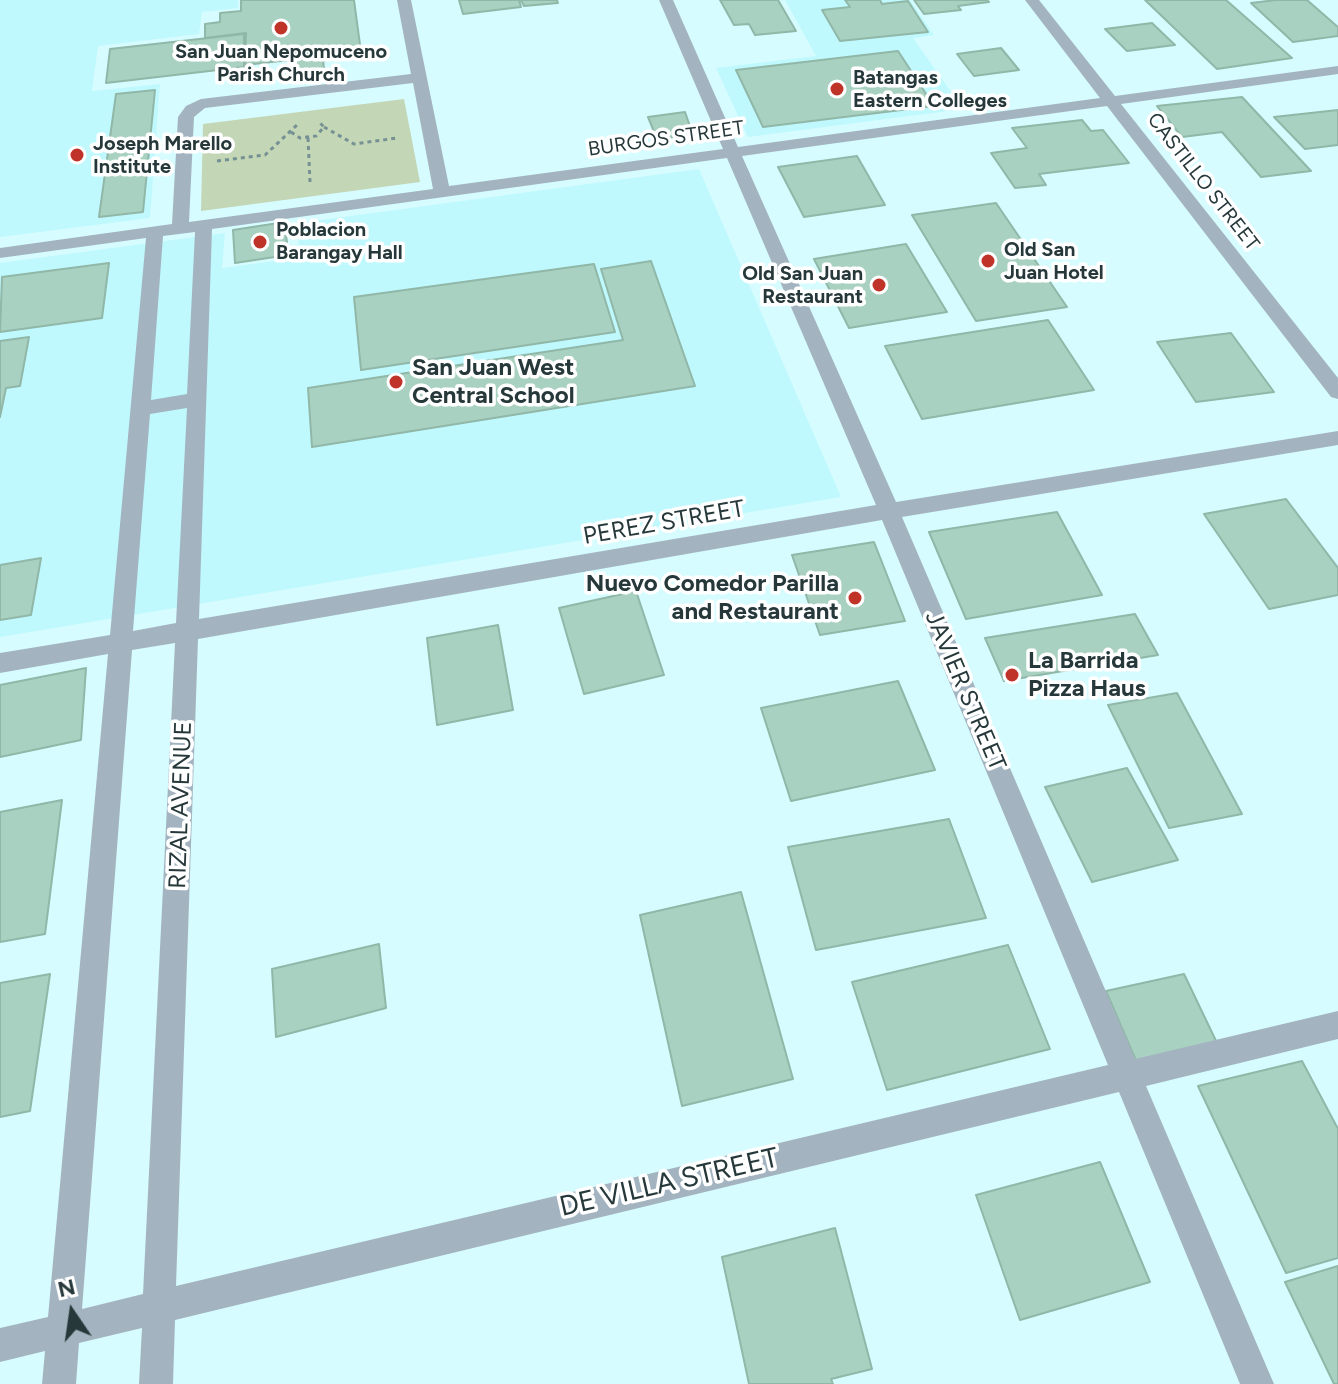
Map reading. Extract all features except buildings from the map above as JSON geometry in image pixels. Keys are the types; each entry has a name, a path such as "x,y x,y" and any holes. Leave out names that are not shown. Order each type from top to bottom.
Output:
{"street":[{"path":"404,0 442,192"},
{"name":"JAVIER STREET","path":"666,0 730,153 889,511 1257,1384"},
{"name":"CASTILLO STREET","path":"1032,0 1338,392"},
{"name":"BURGOS STREET","path":"0,253 1338,70"},
{"path":"59,1384 141,408 180,229 186,117 191,109 201,104 418,78"},
{"name":"RIZAL AVENUE","path":"156,1384 197,400 180,229"},
{"path":"141,408 197,400"},
{"name":"PEREZ STREET","path":"0,663 889,511 1338,438"},
{"name":"DE VILLA STREET","path":"0,1345 160,1304 1338,1025"}],"path":[{"path":"183,165 265,155 299,123 307,121"},
{"path":"315,121 354,144 430,134"},
{"path":"291,132 294,136 308,138 316,136 324,127"},
{"path":"308,138 312,211"}],"shaded area":[{"name":"Joseph Marello Institute","path":"0,0 238,0 238,8 202,12 199,34 98,46 92,91 160,84 150,218 0,237"},
{"name":"Batangas Eastern Colleges","path":"785,0 910,0 934,35 913,38 963,109 748,137 716,68 816,56"},
{"name":"San Juan West Central School","path":"699,169 841,497 0,637 0,263 225,233 222,268 298,258 299,223"}],"green space":[{"path":"404,99 420,182 201,211 203,124"}],"place":[{"name":"San Juan Nepomuceno Parish Church","path":"281,28"},
{"name":"Batangas Eastern Colleges","path":"837,89"},
{"name":"Joseph Marello Institute","path":"77,155"},
{"name":"Poblacion Barangay Hall","path":"260,242"},
{"name":"Old San Juan Hotel","path":"988,261"},
{"name":"Old San Juan Restaurant","path":"879,285"},
{"name":"San Juan West Central School","path":"396,382"},
{"name":"Nuevo Comedor Parilla and Restaurant","path":"855,598"},
{"name":"La Barrida Pizza Haus","path":"1012,675"}]}
